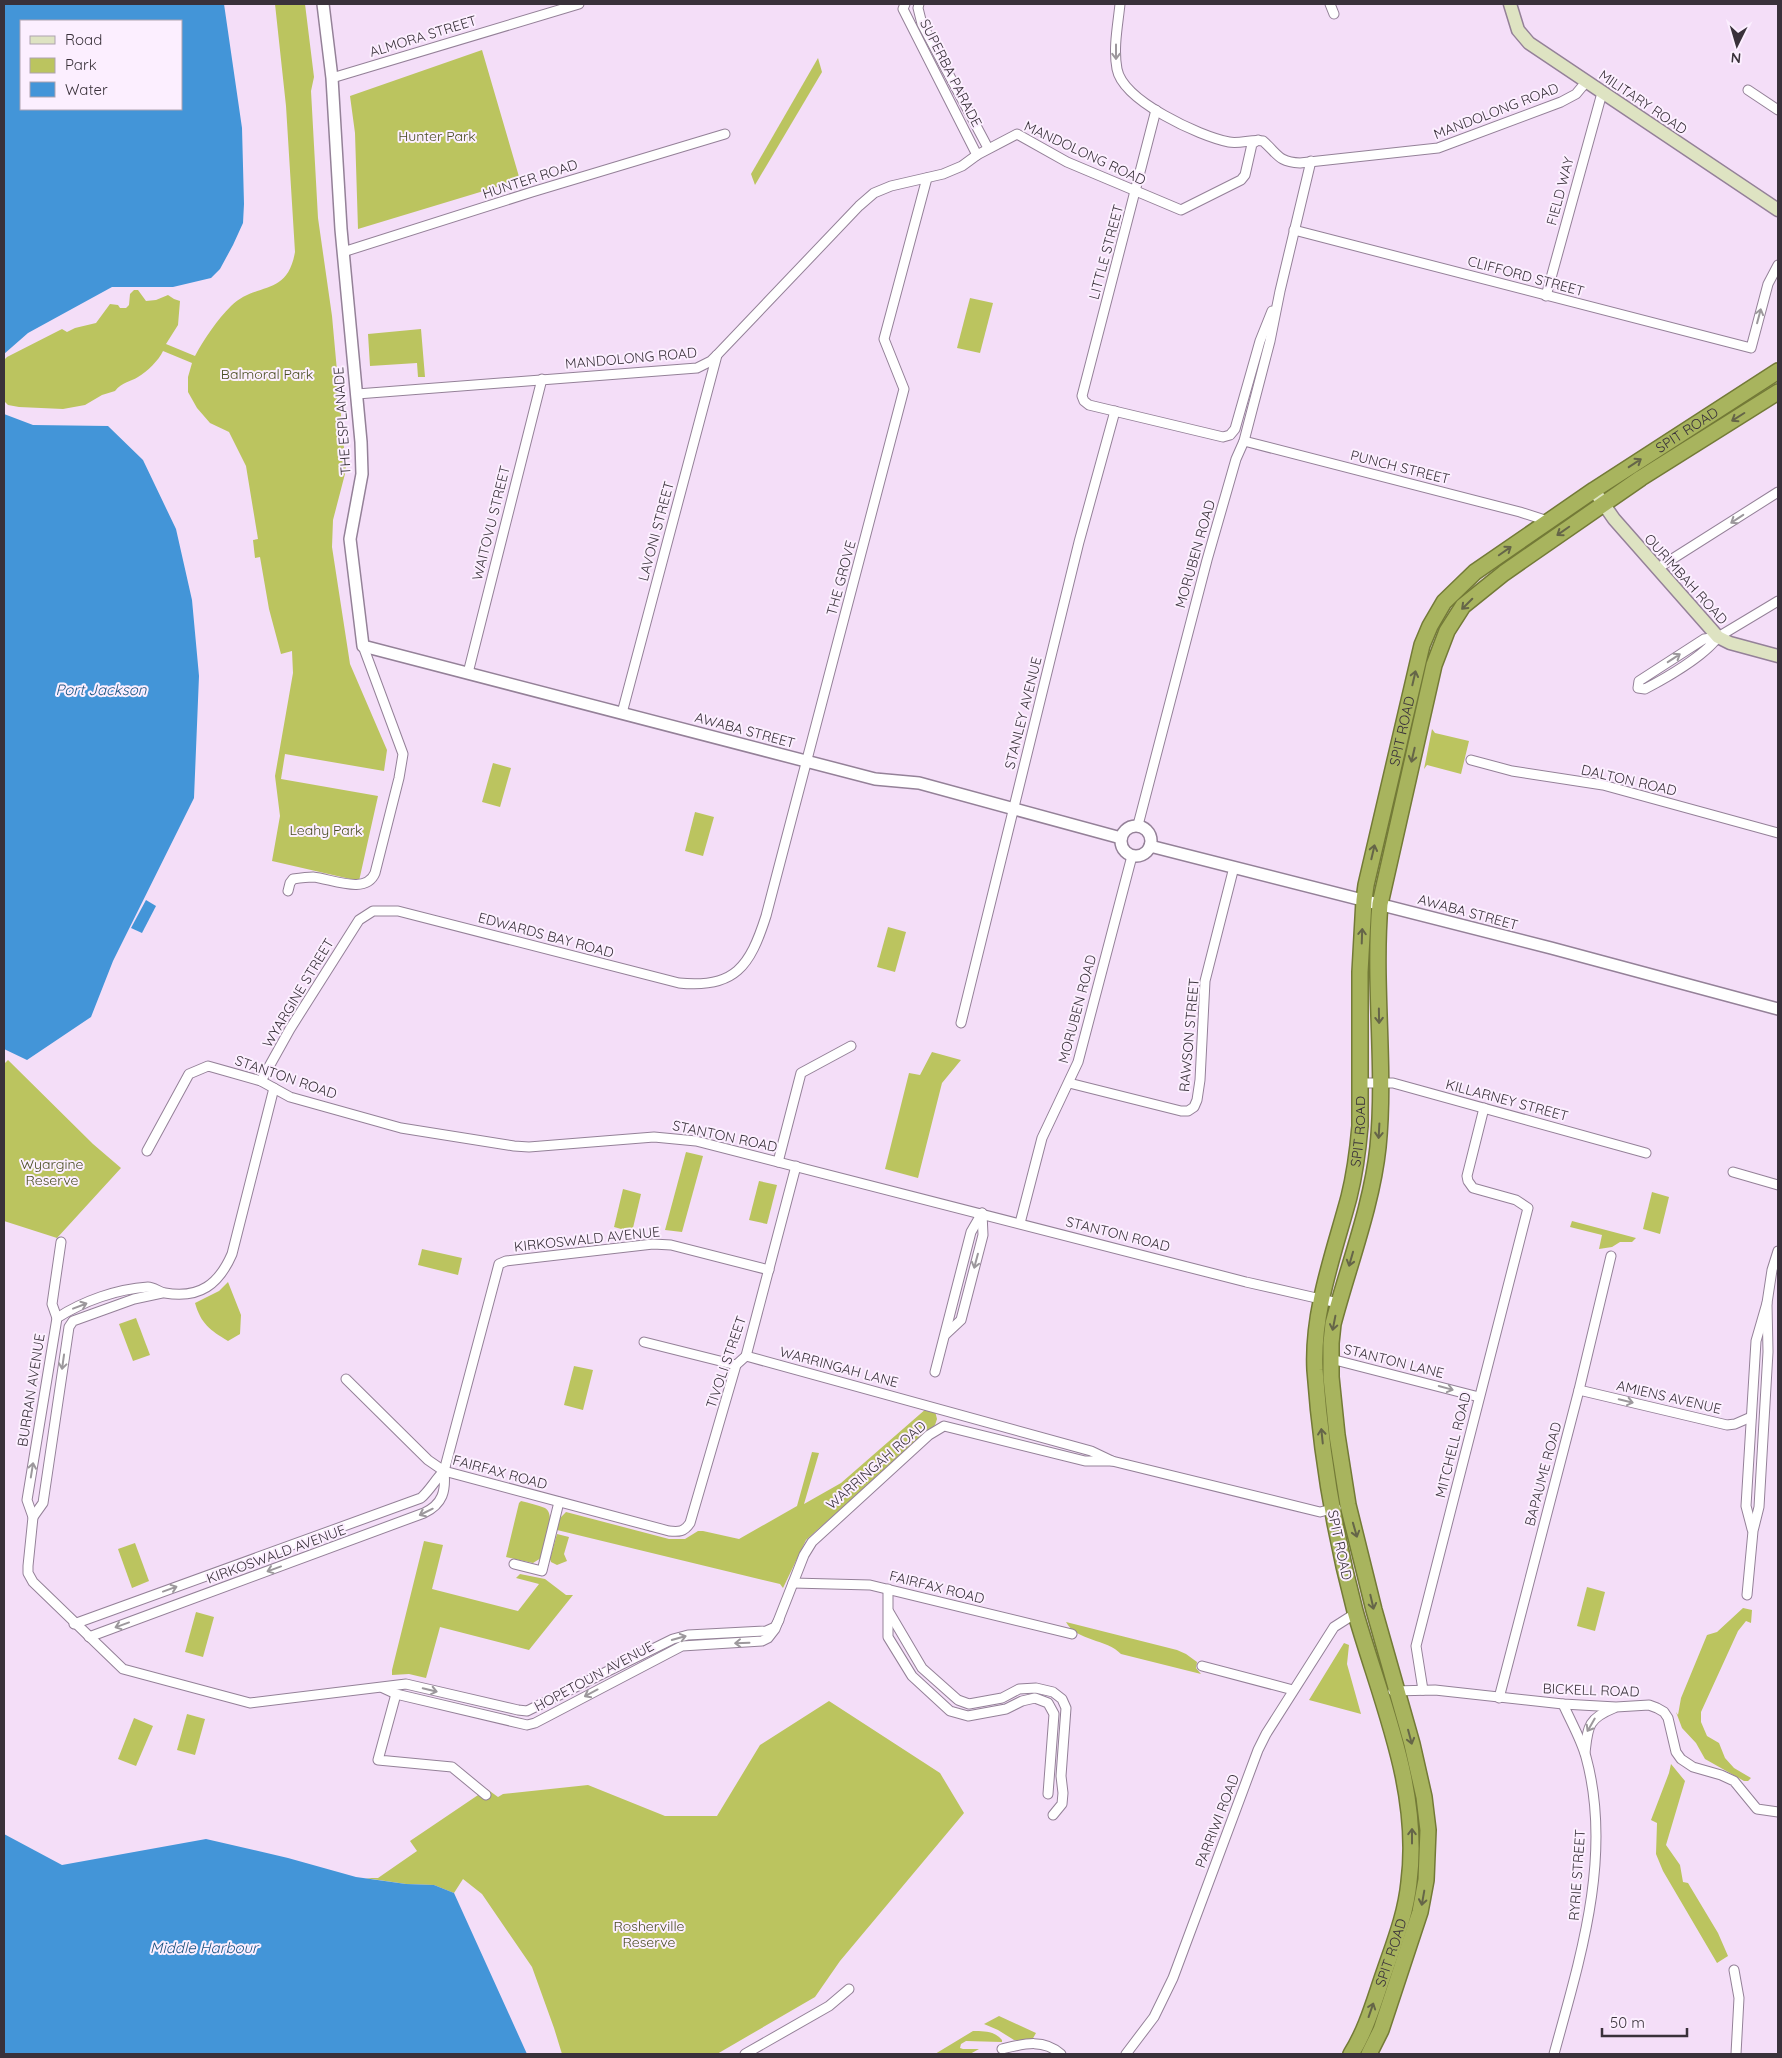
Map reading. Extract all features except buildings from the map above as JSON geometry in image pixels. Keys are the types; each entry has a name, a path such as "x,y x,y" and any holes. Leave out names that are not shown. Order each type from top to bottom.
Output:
{"highway":[{"name":"SPIT ROAD","path":"1351,2054 1367,2022 1401,1922 1412,1858 1410,1814 1397,1748 1356,1613 1336,1535 1323,1450 1315,1367 1316,1334 1322,1300 1353,1179 1360,1126 1360,972 1364,900 1422,645 1430,626 1444,602 1475,572 1594,490 1778,371"},
{"name":"SPIT ROAD","path":"1370,2054 1381,2030 1420,1912 1428,1853 1428,1830 1424,1797 1412,1744 1396,1691 1348,1505 1337,1435 1330,1359 1333,1324 1374,1178 1378,1145 1380,1082 1378,942 1380,904 1432,673 1447,631 1463,606 1473,597 1504,572 1603,504 1778,392"}],"main road":[{"name":"MILITARY ROAD","path":"1510,4 1518,30 1528,43 1778,210"},
{"name":"OURIMBAH ROAD","path":"1594,490 1614,519 1718,637 1730,644 1778,656"}],"street":[{"name":"THE ESPLANADE","path":"288,891 290,883 294,879 312,877 363,884 372,879 376,873 403,754 363,646 350,539 362,474 357,394 343,252 332,78 323,4"},
{"name":"ALMORA STREET","path":"332,78 579,4"},
{"name":"SUPERBA PARADE","path":"905,4 903,9 977,155"},
{"name":"SUPERBA PARADE","path":"919,4 918,8 922,24 988,148"},
{"path":"1120,4 1116,48 1117,70 1128,88 1175,122 1206,135 1231,142 1258,140"},
{"path":"1330,4 1334,14"},
{"name":"MANDOLONG ROAD","path":"357,394 697,368 717,355 859,206 874,193 891,186 927,178 962,166 988,148 1017,134 1067,162 1175,208 1186,208 1241,180 1252,144 1258,140 1263,142 1286,162 1300,163 1438,148 1561,102 1576,94 1586,82"},
{"path":"1748,90 1778,110"},
{"name":"FIELD WAY","path":"1546,296 1602,93"},
{"name":"LITTLE STREET","path":"1115,411 1089,405 1082,396 1156,110"},
{"name":"HUNTER ROAD","path":"343,252 532,192 725,134"},
{"name":"MORUBEN ROAD","path":"1138,825 1207,560 1236,459 1244,442 1270,341 1311,161"},
{"name":"THE GROVE","path":"728,978 745,962 760,937 904,389 884,340 927,178"},
{"name":"CLIFFORD STREET","path":"1294,230 1751,348 1768,284 1778,265"},
{"name":"MORUBEN ROAD","path":"1115,411 1223,437 1230,435 1235,429 1260,340 1280,291"},
{"name":"LAVONI STREET","path":"622,714 717,355"},
{"name":"WAITOVU STREET","path":"468,673 542,379"},
{"name":"STANLEY AVENUE","path":"961,1022 1079,542 1115,411"},
{"name":"PUNCH STREET","path":"1244,442 1520,512 1548,521"},
{"path":"1658,568 1778,492"},
{"path":"1718,637 1704,639 1639,681 1638,688 1645,689 1655,684 1711,646 1718,637 1778,601"},
{"name":"AWABA STREET","path":"363,646 875,779 919,783 1121,838"},
{"name":"DALTON ROAD","path":"1471,760 1512,771 1603,785 1778,833"},
{"path":"1138,825 1149,832 1152,841 1150,846 1141,855 1132,856 1124,850 1121,838 1124,830 1138,825"},
{"name":"AWABA STREET","path":"1150,846 1778,1008"},
{"name":"MORUBEN ROAD","path":"1020,1224 1042,1138 1070,1083 1078,1062 1132,856"},
{"name":"RAWSON STREET","path":"1070,1083 1181,1111 1188,1111 1194,1107 1200,1080 1206,981 1234,867"},
{"name":"EDWARDS BAY ROAD","path":"358,920 373,911 398,911 667,981 709,984 728,978"},
{"name":"WYARGINE STREET","path":"261,1081 290,1029 358,920"},
{"path":"778,1162 800,1073 851,1046"},
{"name":"STANTON ROAD","path":"147,1151 189,1074 208,1066 261,1081 290,1097 401,1128 514,1146 529,1147 654,1137 671,1137 696,1141 1338,1303"},
{"name":"KILLARNEY STREET","path":"1361,1083 1393,1083 1646,1153"},
{"name":"BURRAN AVENUE","path":"74,1624 33,1582 28,1573 34,1517 43,1502 69,1327 73,1321 134,1299 162,1293 194,1293 206,1289 223,1273 232,1254 274,1088"},
{"name":"MITCHELL ROAD","path":"1423,1690 1416,1646 1528,1208 1516,1200 1473,1188 1468,1181 1467,1176 1484,1108"},
{"name":"TIVOLI STREET","path":"680,1532 686,1529 690,1523 736,1365 746,1356 796,1166"},
{"path":"1733,1172 1778,1185"},
{"path":"935,1372 945,1335 961,1320 983,1235 982,1213"},
{"path":"57,1318 52,1304 61,1242"},
{"name":"KIRKOSWALD AVENUE","path":"89,1637 424,1513 438,1504 445,1484 444,1471 499,1264 506,1261 653,1244 671,1245 769,1270"},
{"path":"1753,1531 1746,1506 1756,1341 1767,1303 1772,1270 1778,1250"},
{"name":"BAPAUME ROAD","path":"1499,1698 1579,1390 1611,1256"},
{"name":"BURRAN AVENUE","path":"34,1517 27,1500 57,1318 68,1311 120,1290 151,1287 162,1293"},
{"path":"1747,1596 1753,1531 1760,1497 1768,1352 1767,1303"},
{"path":"644,1342 736,1365"},
{"name":"WARRINGAH LANE","path":"746,1356 925,1405"},
{"name":"STANTON LANE","path":"1330,1359 1479,1397"},
{"name":"FAIRFAX ROAD","path":"346,1379 428,1460 444,1471 669,1531 680,1532"},
{"name":"AMIENS AVENUE","path":"1579,1390 1727,1425 1735,1424 1751,1417"},
{"name":"WARRINGAH ROAD","path":"925,1405 1091,1451 1112,1461 1320,1512 1348,1505"},
{"name":"WARRINGAH ROAD","path":"812,1542 929,1435 944,1426 1085,1461 1112,1461"},
{"name":"KIRKOSWALD AVENUE","path":"74,1624 422,1498 444,1471"},
{"path":"514,1564 542,1571 560,1502"},
{"name":"HOPETOUN AVENUE","path":"383,1688 396,1694 527,1725 536,1722 682,1646 762,1641 772,1634 812,1542"},
{"name":"FAIRFAX ROAD","path":"793,1583 870,1585 1072,1634"},
{"path":"888,1589 888,1637 912,1676 950,1711 968,1716 1006,1709 1022,1701 1035,1698 1048,1703 1054,1714 1048,1794"},
{"path":"888,1612 922,1668 958,1700 969,1704 1002,1698 1019,1689 1036,1688 1054,1692 1062,1699 1066,1708 1061,1776 1063,1792 1062,1804 1053,1815"},
{"name":"PARRIWI ROAD","path":"1126,2054 1153,2019 1163,2001 1258,1750 1272,1722 1334,1627 1356,1613"},
{"name":"HOPETOUN AVENUE","path":"74,1624 123,1669 250,1703 406,1684 528,1711 673,1639 688,1635 766,1631 774,1627 779,1620"},
{"path":"1202,1666 1293,1690"},
{"name":"BICKELL ROAD","path":"1381,1694 1396,1691 1423,1690 1563,1704 1616,1707 1641,1705 1657,1708 1664,1712 1668,1718 1676,1752 1687,1764 1734,1781 1757,1809 1778,1812"},
{"path":"396,1694 378,1760 452,1767 486,1794"},
{"name":"RYRIE STREET","path":"1554,2054 1586,1937 1590,1908 1595,1824 1592,1790 1585,1755 1563,1704"},
{"name":"RYRIE STREET","path":"1585,1755 1588,1728 1592,1721 1604,1712 1616,1707"},
{"path":"1734,1970 1738,1998 1736,2054"},
{"path":"746,2054 829,2006 849,1989"},
{"path":"1002,2049 1031,2042 1044,2044 1061,2054"}],"green space":[{"path":"275,4 305,4 314,77 311,91 318,218 332,316 346,470 333,520 332,547 350,664 387,750 384,771 285,754 281,779 378,796 359,881 272,861 280,816 275,776 293,673 292,651 281,654 269,609 260,557 255,558 253,540 258,539 246,466 229,432 210,423 197,408 188,392 188,377 192,363 163,351 156,362 141,375 123,384 115,391 102,395 85,405 63,409 19,407 8,405 4,401 4,360 7,357 62,329 67,332 96,323 110,304 126,308 129,305 130,294 134,290 138,290 146,301 156,300 168,295 180,301 178,325 166,344 195,356 211,330 231,306 250,293 278,283 285,276 291,267 295,252 286,106"},
{"name":"Hunter Park","path":"482,50 520,180 358,229 355,133 350,96"},
{"path":"818,58 822,72 755,185 751,174"},
{"path":"970,298 993,303 980,353 957,348"},
{"path":"421,329 425,377 418,377 417,363 370,366 368,334"},
{"path":"1432,729 1435,733 1469,741 1461,774 1427,765 1424,769"},
{"path":"493,763 511,768 500,807 482,802"},
{"path":"695,812 714,817 703,856 685,851"},
{"path":"888,927 906,932 895,972 877,967"},
{"path":"932,1052 961,1060 942,1083 918,1178 885,1169 909,1073 920,1075"},
{"name":"Wyargine Reserve","path":"8,1060 93,1144 121,1168 57,1238 4,1221 4,1064"},
{"path":"686,1152 703,1156 682,1232 665,1230"},
{"path":"759,1181 777,1185 767,1224 749,1220"},
{"path":"623,1189 641,1194 632,1232 614,1227"},
{"path":"1652,1192 1669,1197 1660,1234 1643,1229"},
{"path":"1572,1221 1636,1238 1632,1242 1620,1242 1612,1247 1599,1249 1602,1235 1570,1227"},
{"path":"422,1249 462,1258 458,1275 418,1265"},
{"path":"228,1282 241,1315 240,1334 228,1341 207,1326 200,1316 195,1303 219,1291"},
{"path":"136,1318 150,1355 133,1361 119,1324"},
{"path":"574,1366 593,1370 583,1410 564,1405"},
{"path":"927,1408 935,1411 937,1419 935,1425 806,1540 783,1588 780,1584 557,1530 559,1519 566,1512 669,1539 685,1539 698,1531 703,1531 739,1539 797,1506 812,1452 819,1453 804,1504 841,1483"},
{"path":"521,1501 545,1508 550,1517 549,1531 541,1558 533,1563 506,1557"},
{"path":"557,1534 569,1537 564,1554 567,1561 557,1565 551,1562 550,1559"},
{"path":"424,1541 443,1545 432,1589 518,1611 539,1584 516,1578 520,1574 545,1579 566,1595 573,1595 529,1650 440,1627 426,1678 409,1674 392,1675"},
{"path":"135,1543 149,1581 132,1588 118,1549"},
{"path":"1587,1587 1605,1592 1595,1631 1577,1626"},
{"path":"1743,1608 1752,1610 1751,1623 1746,1621 1738,1631 1701,1712 1701,1722 1707,1736 1719,1743 1725,1758 1734,1768 1751,1778 1748,1781 1744,1781 1705,1759 1696,1743 1682,1728 1676,1712 1678,1715 1681,1698 1707,1635 1717,1632"},
{"path":"196,1612 214,1617 203,1657 185,1652"},
{"path":"1066,1622 1177,1650 1197,1662 1196,1668 1201,1674 1121,1654 1108,1645 1077,1633"},
{"path":"1344,1643 1349,1645 1347,1664 1361,1714 1309,1700"},
{"name":"Rosherville Reserve","path":"829,1701 940,1773 964,1813 840,1961 815,1997 717,2054 562,2054 532,1967 482,1894 463,1879 454,1893 434,1885 406,1884 365,1878 378,1878 417,1851 410,1841 487,1789 498,1797 503,1794 588,1785 665,1816 717,1816 760,1745"},
{"path":"187,1714 205,1719 195,1755 177,1750"},
{"path":"134,1718 153,1726 136,1766 118,1759"},
{"path":"1671,1764 1685,1781 1666,1845 1680,1865 1683,1882 1688,1883 1718,1933 1728,1956 1717,1963 1663,1871 1656,1854 1657,1823 1651,1820"},
{"path":"999,2016 1036,2033 1032,2040 1014,2040 984,2024"},
{"path":"973,2031 993,2033 1002,2042 966,2041 961,2044 960,2048 979,2049 970,2054 935,2054"}],"water":[{"path":"4,4 224,4 242,128 244,204 243,223 220,269 211,278 173,287 112,287 28,333 4,354"},
{"name":"Port Jackson","path":"4,414 33,425 108,426 143,460 176,529 192,600 199,676 194,798 113,961 91,1017 27,1060 4,1049"},
{"path":"146,900 156,906 142,933 131,928"},
{"name":"Middle Harbour","path":"4,1834 62,1865 206,1839 288,1858 356,1877 406,1884 434,1885 454,1893 527,2054 4,2054"}],"park label":[{"name":"Balmoral Park","path":"267,374"},
{"name":"Leahy Park","path":"326,830"}]}
